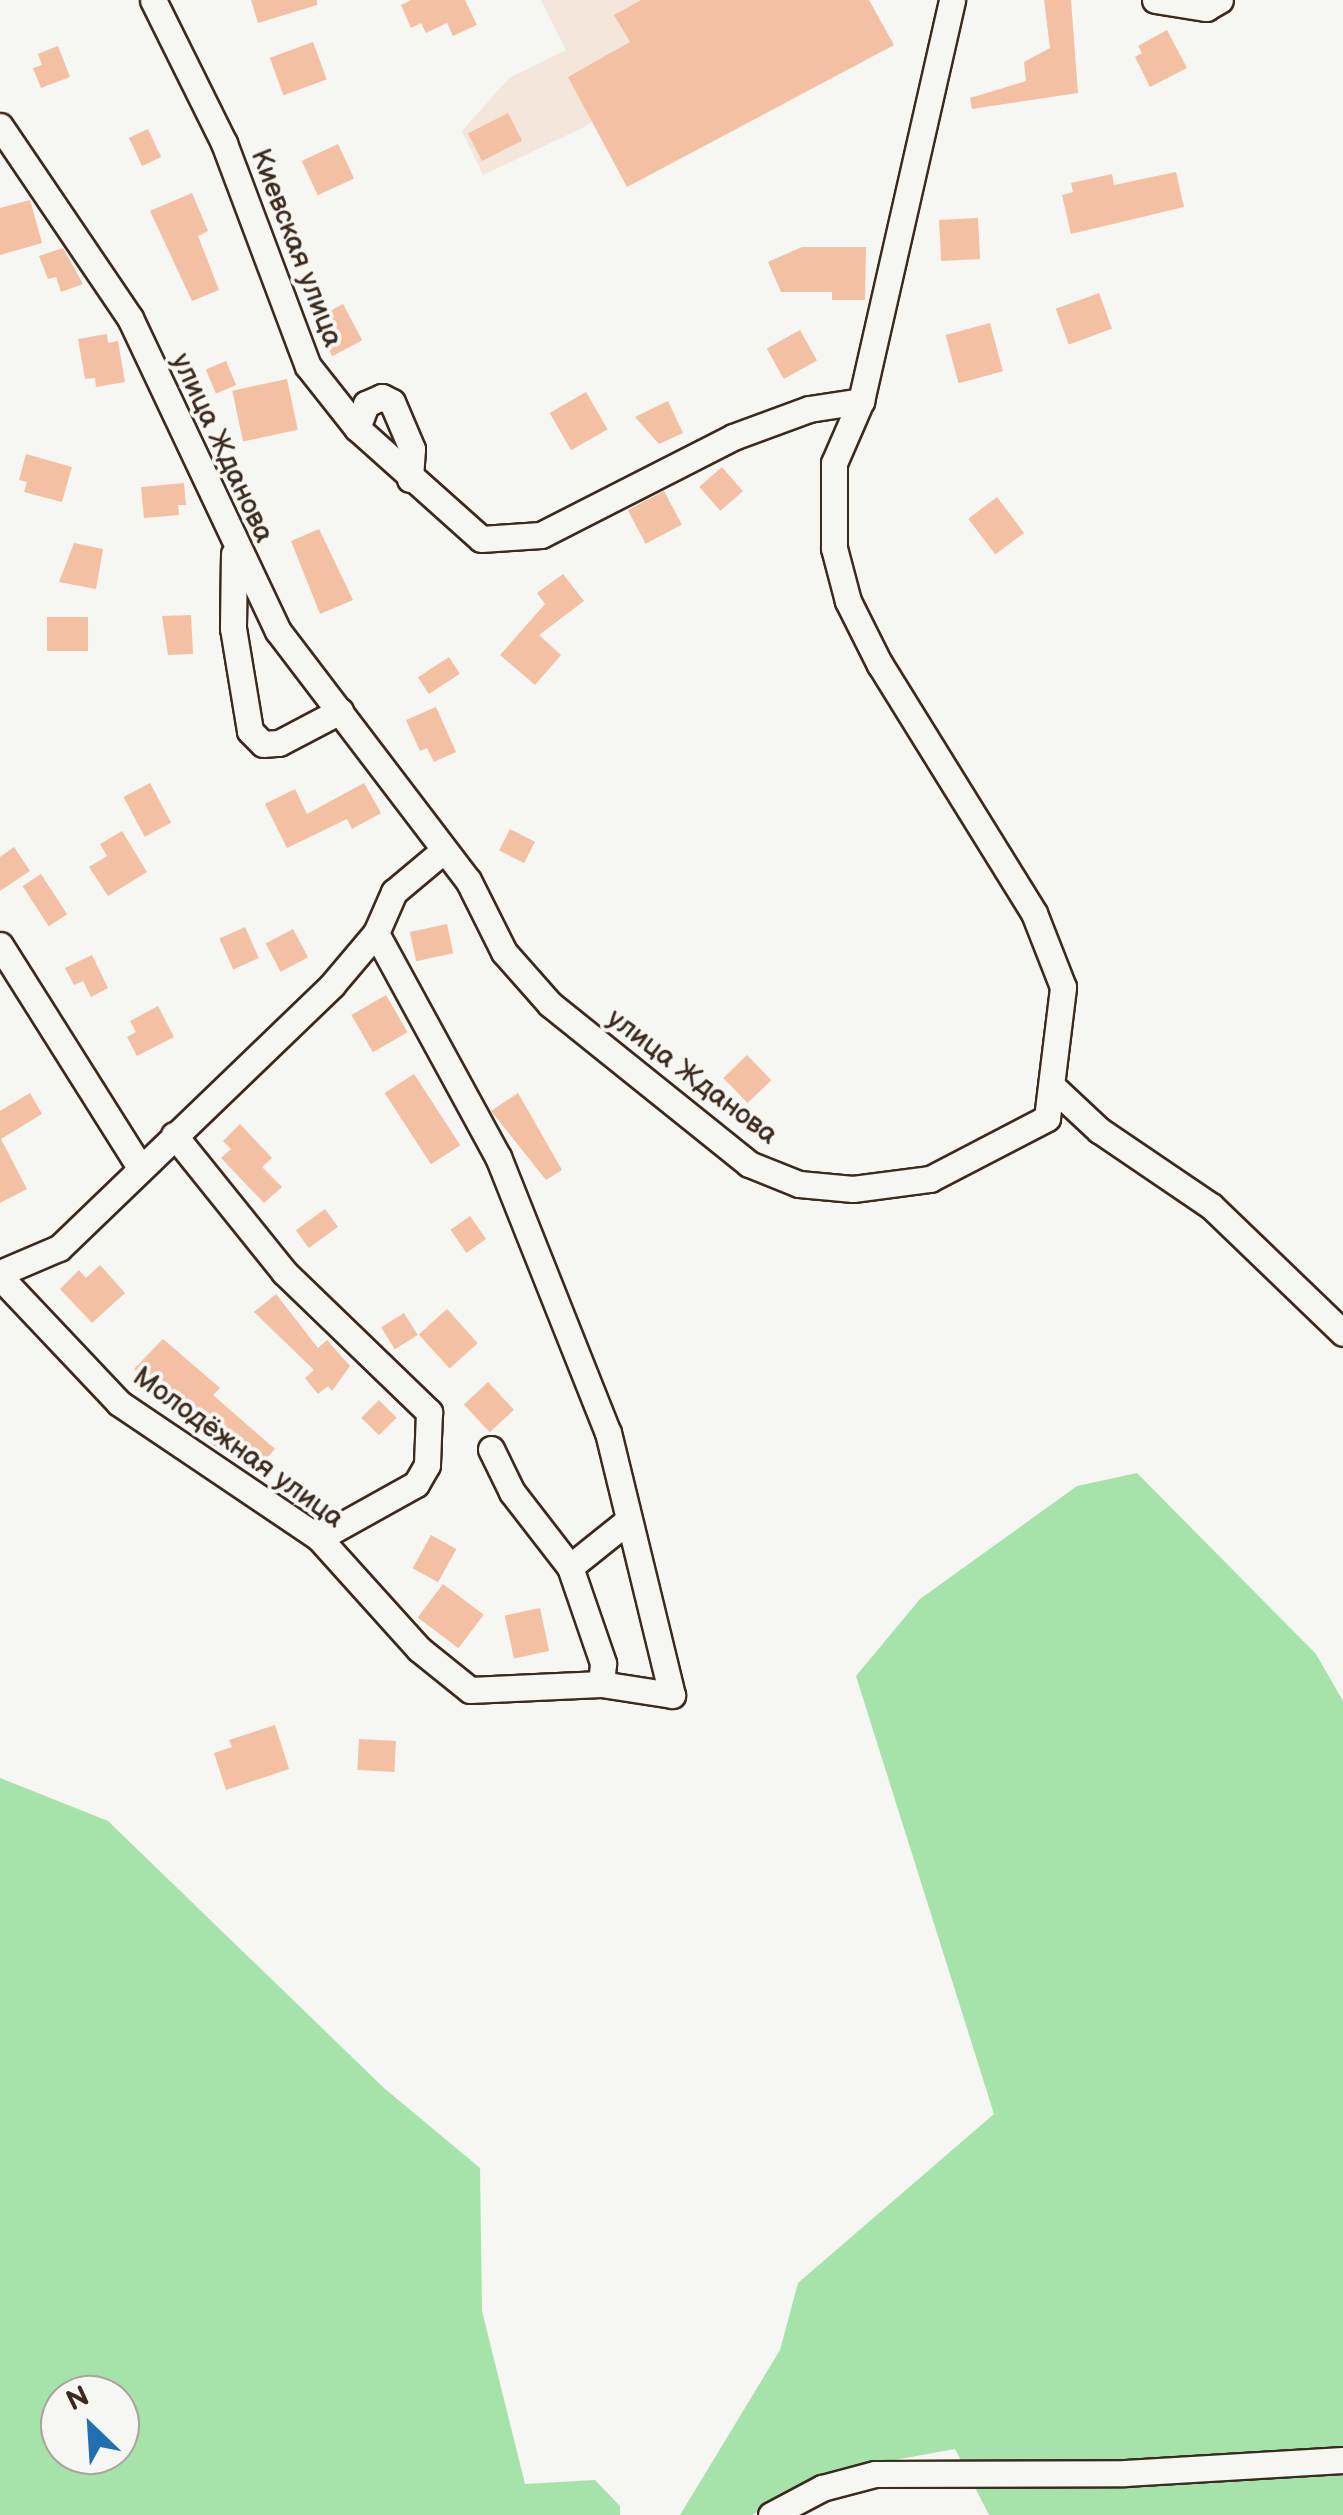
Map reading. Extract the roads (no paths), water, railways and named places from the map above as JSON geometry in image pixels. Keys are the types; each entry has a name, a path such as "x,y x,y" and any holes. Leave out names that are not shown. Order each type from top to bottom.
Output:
{"street":[{"name":"Киевская улица","path":"153,0 224,143 308,366 357,428 481,539 524,539 733,437 809,410 861,401"},
{"name":"улица Жданова","path":"0,126 130,318 234,548 278,631 468,880 504,952 550,1004 749,1164 799,1184 853,1190 930,1180 1047,1118 1054,1088 1063,987 1034,913 880,665 848,601 834,548 834,463 861,401 952,0"},
{"path":"1155,0 1206,8 1220,0"},
{"path":"357,428 366,404 392,402 412,450 410,479"},
{"path":"234,548 233,628 250,732 262,744 279,743 340,712"},
{"path":"233,628 259,623 278,631"},
{"path":"0,1275 59,1248 332,985 376,932 394,892 444,850"},
{"path":"376,932 498,1156 608,1433 625,1523 570,1568"},
{"path":"0,945 140,1167"},
{"path":"1054,1088 1099,1130 1211,1206 1343,1333"},
{"path":"174,1135 284,1272 428,1412 427,1465 416,1484 320,1538"},
{"name":"Молодёжная улица","path":"0,1275 119,1403 320,1538 419,1649 470,1690 601,1684 672,1695 660,1626 625,1523"},
{"path":"491,1449 512,1492 570,1568 604,1662 601,1684"},
{"path":"771,2515 822,2488 876,2474 1125,2473 1343,2460"}]}
